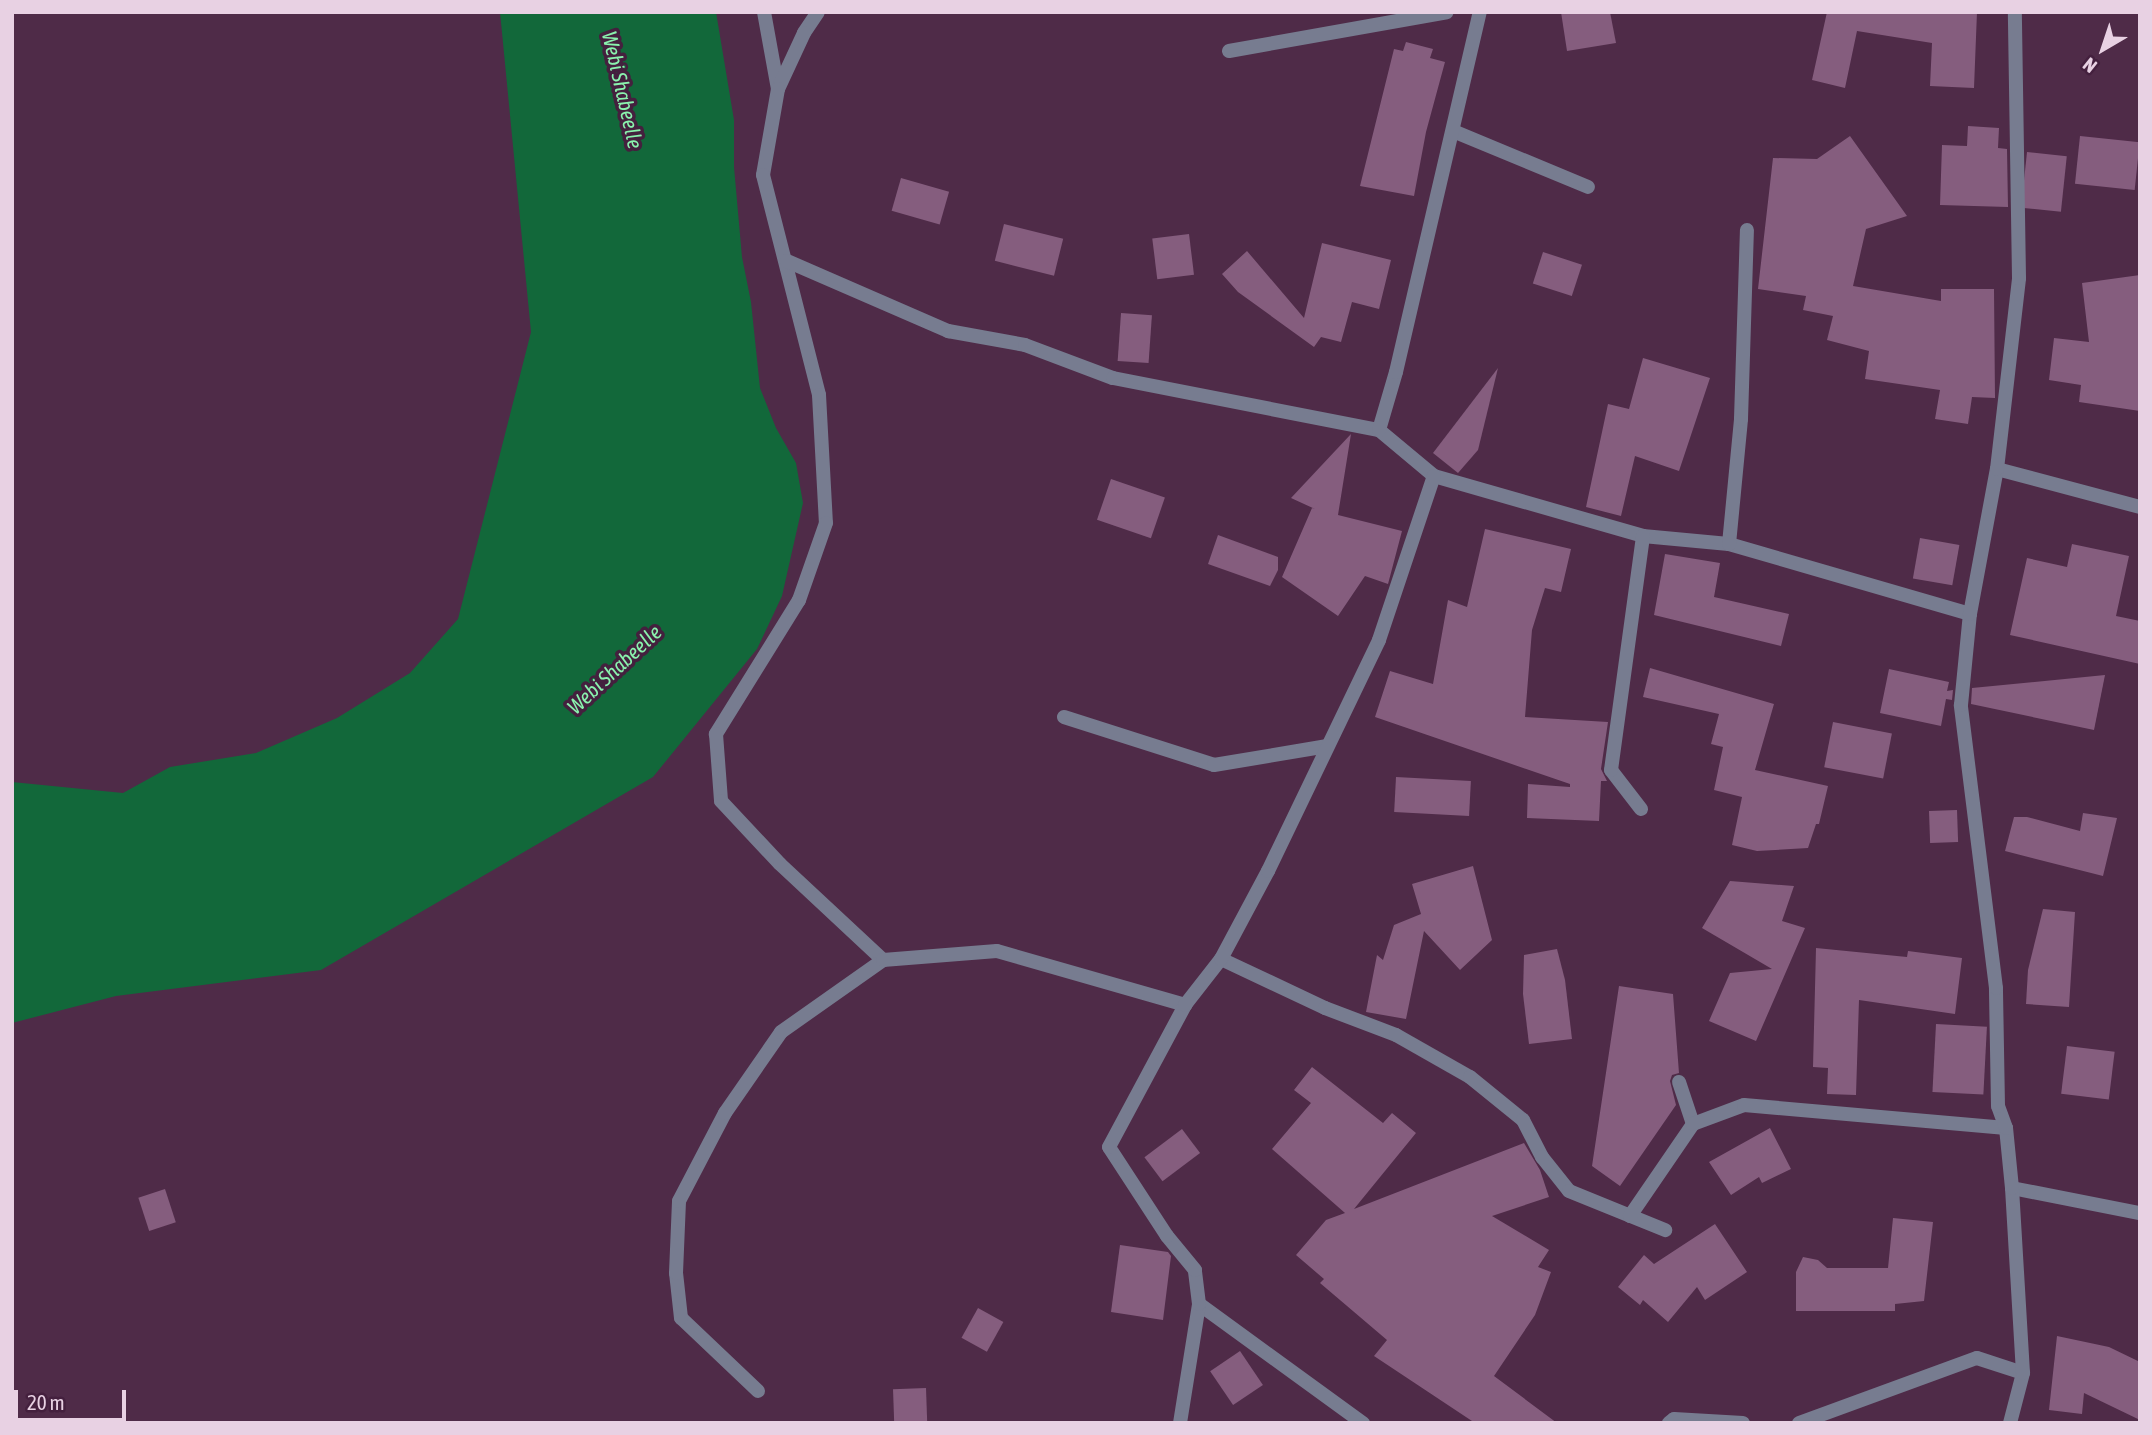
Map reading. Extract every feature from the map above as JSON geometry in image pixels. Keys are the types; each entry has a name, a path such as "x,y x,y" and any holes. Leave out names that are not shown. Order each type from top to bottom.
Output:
{"street":[{"path":"764,12 778,89"},
{"path":"818,12 804,33 778,89 763,175 819,395 826,523 799,600 716,734 721,801 780,864 883,960"},
{"path":"1229,51 1447,12"},
{"path":"1379,429 1396,372 1480,12"},
{"path":"2010,1423 2023,1373 2012,1188 2006,1128 1998,1106 1996,988 1961,705 1970,614 1997,469 2018,278 2015,12"},
{"path":"1453,131 1588,187"},
{"path":"1730,544 1741,419 1747,230"},
{"path":"787,261 948,331 1025,345 1113,377 1379,429 1434,476 1643,536 1730,544 1970,614"},
{"path":"1997,469 2140,507"},
{"path":"1180,1423 1199,1304 1195,1270 1167,1236 1109,1147 1185,1005 1221,959 1379,640 1434,476"},
{"path":"1641,809 1611,770 1643,536"},
{"path":"1064,717 1214,765 1327,746"},
{"path":"758,1391 681,1318 676,1273 679,1201 725,1113 781,1032 883,960 997,951 1185,1005"},
{"path":"1221,959 1325,1008 1396,1035 1470,1077 1523,1120 1542,1157 1569,1191 1665,1230"},
{"path":"1679,1082 1693,1124"},
{"path":"1630,1216 1693,1124 1744,1105 2006,1128"},
{"path":"2012,1188 2140,1213"},
{"path":"1199,1304 1363,1423"},
{"path":"1800,1423 1977,1358 2023,1373"},
{"path":"1669,1423 1674,1419 1743,1423"}],"water":[{"name":"Webi Shabeelle","path":"500,12 716,12 734,120 734,167 742,257 751,302 760,388 776,428 796,463 803,503 782,596 757,649 653,777 321,970 116,996 12,1023 12,782 123,793 170,767 256,753 337,718 410,673 458,619 531,332"}],"building":[{"path":"1561,12 1610,12 1616,43 1567,51"},
{"path":"1827,12 1977,12 1974,88 1930,86 1932,43 1857,31 1845,88 1812,80"},
{"path":"1406,42 1433,49 1430,58 1445,62 1426,132 1414,196 1360,186 1394,49 1403,51"},
{"path":"1968,126 1999,128 1998,148 2007,149 2008,207 1940,205 1942,145 1967,146"},
{"path":"1850,136 1907,216 1866,229 1853,286 1941,301 1941,289 1994,289 1995,398 1972,397 1968,424 1935,419 1940,390 1865,379 1869,351 1827,340 1833,316 1803,310 1806,296 1758,289 1773,158 1817,159"},
{"path":"2080,136 2140,142 2135,190 2075,184"},
{"path":"2027,152 2067,156 2061,212 2021,208"},
{"path":"901,178 949,192 940,224 892,211"},
{"path":"1004,224 1063,239 1054,276 995,261"},
{"path":"1189,234 1194,275 1157,279 1152,239"},
{"path":"1322,243 1391,260 1379,309 1352,302 1341,342 1321,337 1314,347 1238,292 1222,274 1247,251 1304,318"},
{"path":"1543,252 1582,265 1572,296 1533,283"},
{"path":"2140,275 2140,411 2079,402 2081,385 2049,380 2054,338 2089,342 2082,283"},
{"path":"1121,313 1152,315 1149,363 1118,361"},
{"path":"1643,358 1710,378 1679,471 1635,456 1621,516 1586,507 1608,404 1629,409"},
{"path":"1498,368 1478,450 1458,473 1433,453"},
{"path":"1351,434 1338,515 1402,531 1388,584 1365,576 1338,616 1282,577 1312,508 1315,509 1291,498"},
{"path":"1111,479 1165,498 1151,538 1097,520"},
{"path":"1485,529 1571,549 1561,592 1545,588 1532,630 1525,717 1608,722 1601,769 1607,781 1601,781 1599,821 1527,818 1528,784 1570,787 1570,784 1375,717 1390,671 1433,684 1448,600 1467,607"},
{"path":"1218,535 1278,557 1278,570 1270,586 1208,564"},
{"path":"1920,538 1959,545 1952,585 1913,578"},
{"path":"2072,544 2129,556 2116,616 2140,621 2140,664 2010,635 2027,558 2067,567"},
{"path":"1665,554 1720,563 1714,597 1789,614 1781,646 1654,615"},
{"path":"1650,668 1774,704 1755,770 1828,786 1819,824 1816,824 1808,848 1757,851 1732,845 1742,797 1714,790 1723,747 1711,744 1719,714 1643,697"},
{"path":"1889,669 1949,682 1947,691 1953,690 1952,700 1946,699 1941,726 1880,713"},
{"path":"2105,675 2094,730 1971,704 1972,688"},
{"path":"1833,722 1892,733 1883,779 1824,767"},
{"path":"1396,777 1471,781 1469,816 1394,812"},
{"path":"1957,810 1958,842 1930,843 1929,811"},
{"path":"2083,813 2117,818 2103,876 2005,851 2014,817 2027,817 2080,831"},
{"path":"1473,866 1492,940 1460,970 1424,931 1406,1019 1366,1012 1377,955 1383,960 1394,925 1421,914 1412,884"},
{"path":"1730,881 1794,886 1782,921 1805,928 1756,1041 1709,1021 1730,973 1772,969 1702,928"},
{"path":"2043,909 2075,912 2069,1007 2026,1004 2028,970"},
{"path":"1816,948 1907,957 1908,951 1962,958 1955,1014 1859,1000 1856,1095 1827,1094 1828,1068 1813,1067"},
{"path":"1557,949 1565,980 1572,1039 1529,1044 1523,994 1524,955"},
{"path":"1619,986 1673,994 1679,1073 1672,1075 1670,1081 1676,1105 1620,1186 1592,1166"},
{"path":"1936,1024 1987,1027 1983,1095 1932,1092"},
{"path":"2067,1046 2115,1052 2109,1099 2061,1094"},
{"path":"1312,1067 1383,1123 1392,1113 1416,1133 1354,1209 1524,1143 1540,1170 1549,1197 1492,1216 1549,1250 1538,1267 1551,1272 1535,1315 1494,1376 1557,1423 1475,1423 1374,1356 1387,1340 1320,1283 1324,1279 1296,1255 1326,1220 1345,1213 1272,1149 1311,1103 1294,1090"},
{"path":"1770,1128 1791,1169 1762,1183 1759,1177 1731,1195 1709,1162"},
{"path":"1182,1129 1200,1153 1163,1181 1144,1157"},
{"path":"165,1189 176,1222 149,1231 138,1198"},
{"path":"1893,1218 1933,1222 1924,1301 1895,1304 1895,1311 1796,1311 1796,1272 1803,1257 1818,1260 1827,1268 1888,1268"},
{"path":"1715,1224 1747,1272 1705,1300 1697,1287 1668,1322 1643,1300 1640,1305 1618,1287 1644,1255 1654,1264"},
{"path":"1120,1245 1168,1252 1171,1256 1163,1320 1111,1312"},
{"path":"978,1308 1003,1322 987,1352 962,1338"},
{"path":"2057,1336 2109,1347 2140,1362 2140,1420 2084,1393 2082,1414 2049,1410"},
{"path":"1240,1351 1263,1385 1233,1405 1210,1371"},
{"path":"926,1388 927,1423 894,1423 893,1389"}]}
